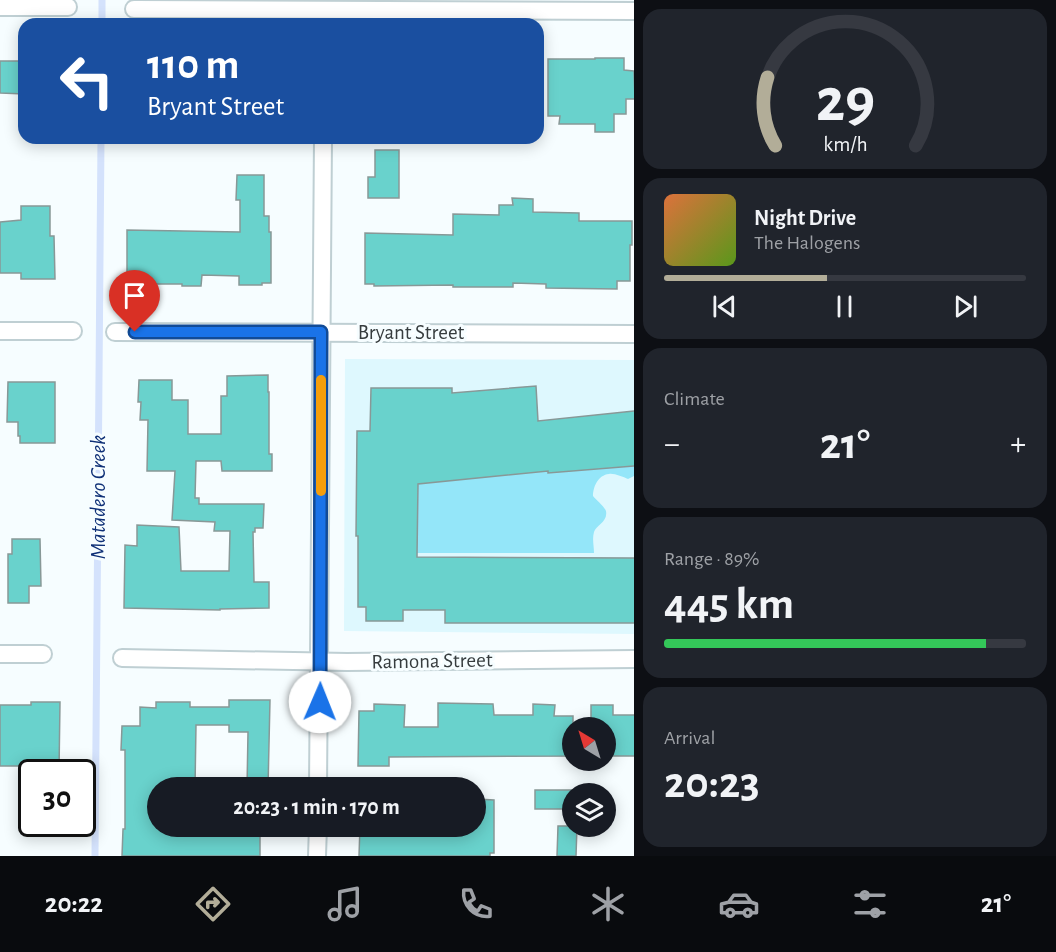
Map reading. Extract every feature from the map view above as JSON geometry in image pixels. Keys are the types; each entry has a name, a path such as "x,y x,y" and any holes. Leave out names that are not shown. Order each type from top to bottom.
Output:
{"street":[{"path":"0,7 68,7"},
{"path":"134,9 634,11"},
{"path":"318,777 323,144"},
{"path":"0,331 73,332"},
{"name":"Bryant Street","path":"115,332 634,334"},
{"path":"0,654 43,654"},
{"name":"Ramona Street","path":"122,658 320,662 634,659"},
{"path":"317,856 318,837"}],"shaded area":[{"path":"345,359 634,360 634,634 344,631"},
{"path":"634,466 634,476 628,479 609,474 599,479 595,485 593,496 605,509 606,515 604,521 594,532 594,553 417,553 418,484 548,471 548,473"}],"building":[{"path":"624,58 624,70 634,71 634,99 626,99 626,114 614,114 614,132 595,132 595,124 559,124 560,116 548,116 548,59"},
{"path":"0,61 18,61 18,94 0,93"},
{"path":"375,150 399,150 399,198 368,198 368,177 375,177"},
{"path":"237,175 264,175 264,216 269,216 269,232 271,232 271,283 239,285 239,276 202,275 201,286 127,284 127,230 240,232 240,200 236,200"},
{"path":"512,198 533,199 533,212 579,213 579,221 632,221 630,281 617,281 617,289 546,288 546,284 513,283 513,287 374,286 374,284 365,284 365,233 453,235 453,214 499,215 499,205 513,205"},
{"path":"21,206 50,206 50,236 54,236 55,279 21,279 21,273 0,273 0,222 21,220"},
{"path":"268,375 269,454 272,454 272,471 222,471 221,461 196,461 195,498 199,498 199,504 264,504 263,528 255,528 253,532 254,582 269,582 269,608 220,610 124,608 125,545 137,546 137,525 179,527 181,571 229,571 230,531 214,531 215,522 172,520 175,471 147,471 148,420 140,420 139,380 172,380 172,400 188,400 188,434 221,434 221,396 227,396 227,376"},
{"path":"8,382 55,382 55,443 20,443 18,422 7,422"},
{"path":"536,386 538,421 634,411 634,466 548,473 548,471 418,484 417,557 634,558 634,623 445,623 445,610 403,610 403,621 366,621 366,607 358,607 357,431 370,431 371,388 452,388 452,393"},
{"path":"12,539 40,539 41,586 29,586 29,603 8,603 8,554 12,554"},
{"path":"229,700 270,700 268,777 247,777 248,732 229,732 229,725 196,725 195,777 147,777 147,837 260,837 260,856 122,856 123,829 125,829 125,750 121,750 122,726 140,726 140,707 156,708 156,702 190,702 190,707 229,707"},
{"path":"31,702 60,702 59,759 18,759 18,766 0,766 0,705 31,705"},
{"path":"438,703 493,704 494,715 533,715 533,704 555,705 554,716 573,716 562,717 562,756 389,757 389,766 358,766 359,711 374,711 374,704 405,705 404,727 438,727"},
{"path":"591,705 613,705 613,715 634,715 634,756 616,756 616,717 591,717"},
{"path":"535,790 562,790 562,809 535,809"},
{"path":"486,800 494,800 494,853 490,853 490,856 359,856 360,837 486,837"},
{"path":"558,826 562,826 562,837 577,837 576,856 557,856"}],"waterway":[{"name":"Matadero Creek","path":"102,0 102,18"},
{"name":"Matadero Creek","path":"95,856 101,144"}],"slow traffic":[{"path":"321,380 321,491"}],"route":[{"path":"135,332 321,332 320,702"}]}
